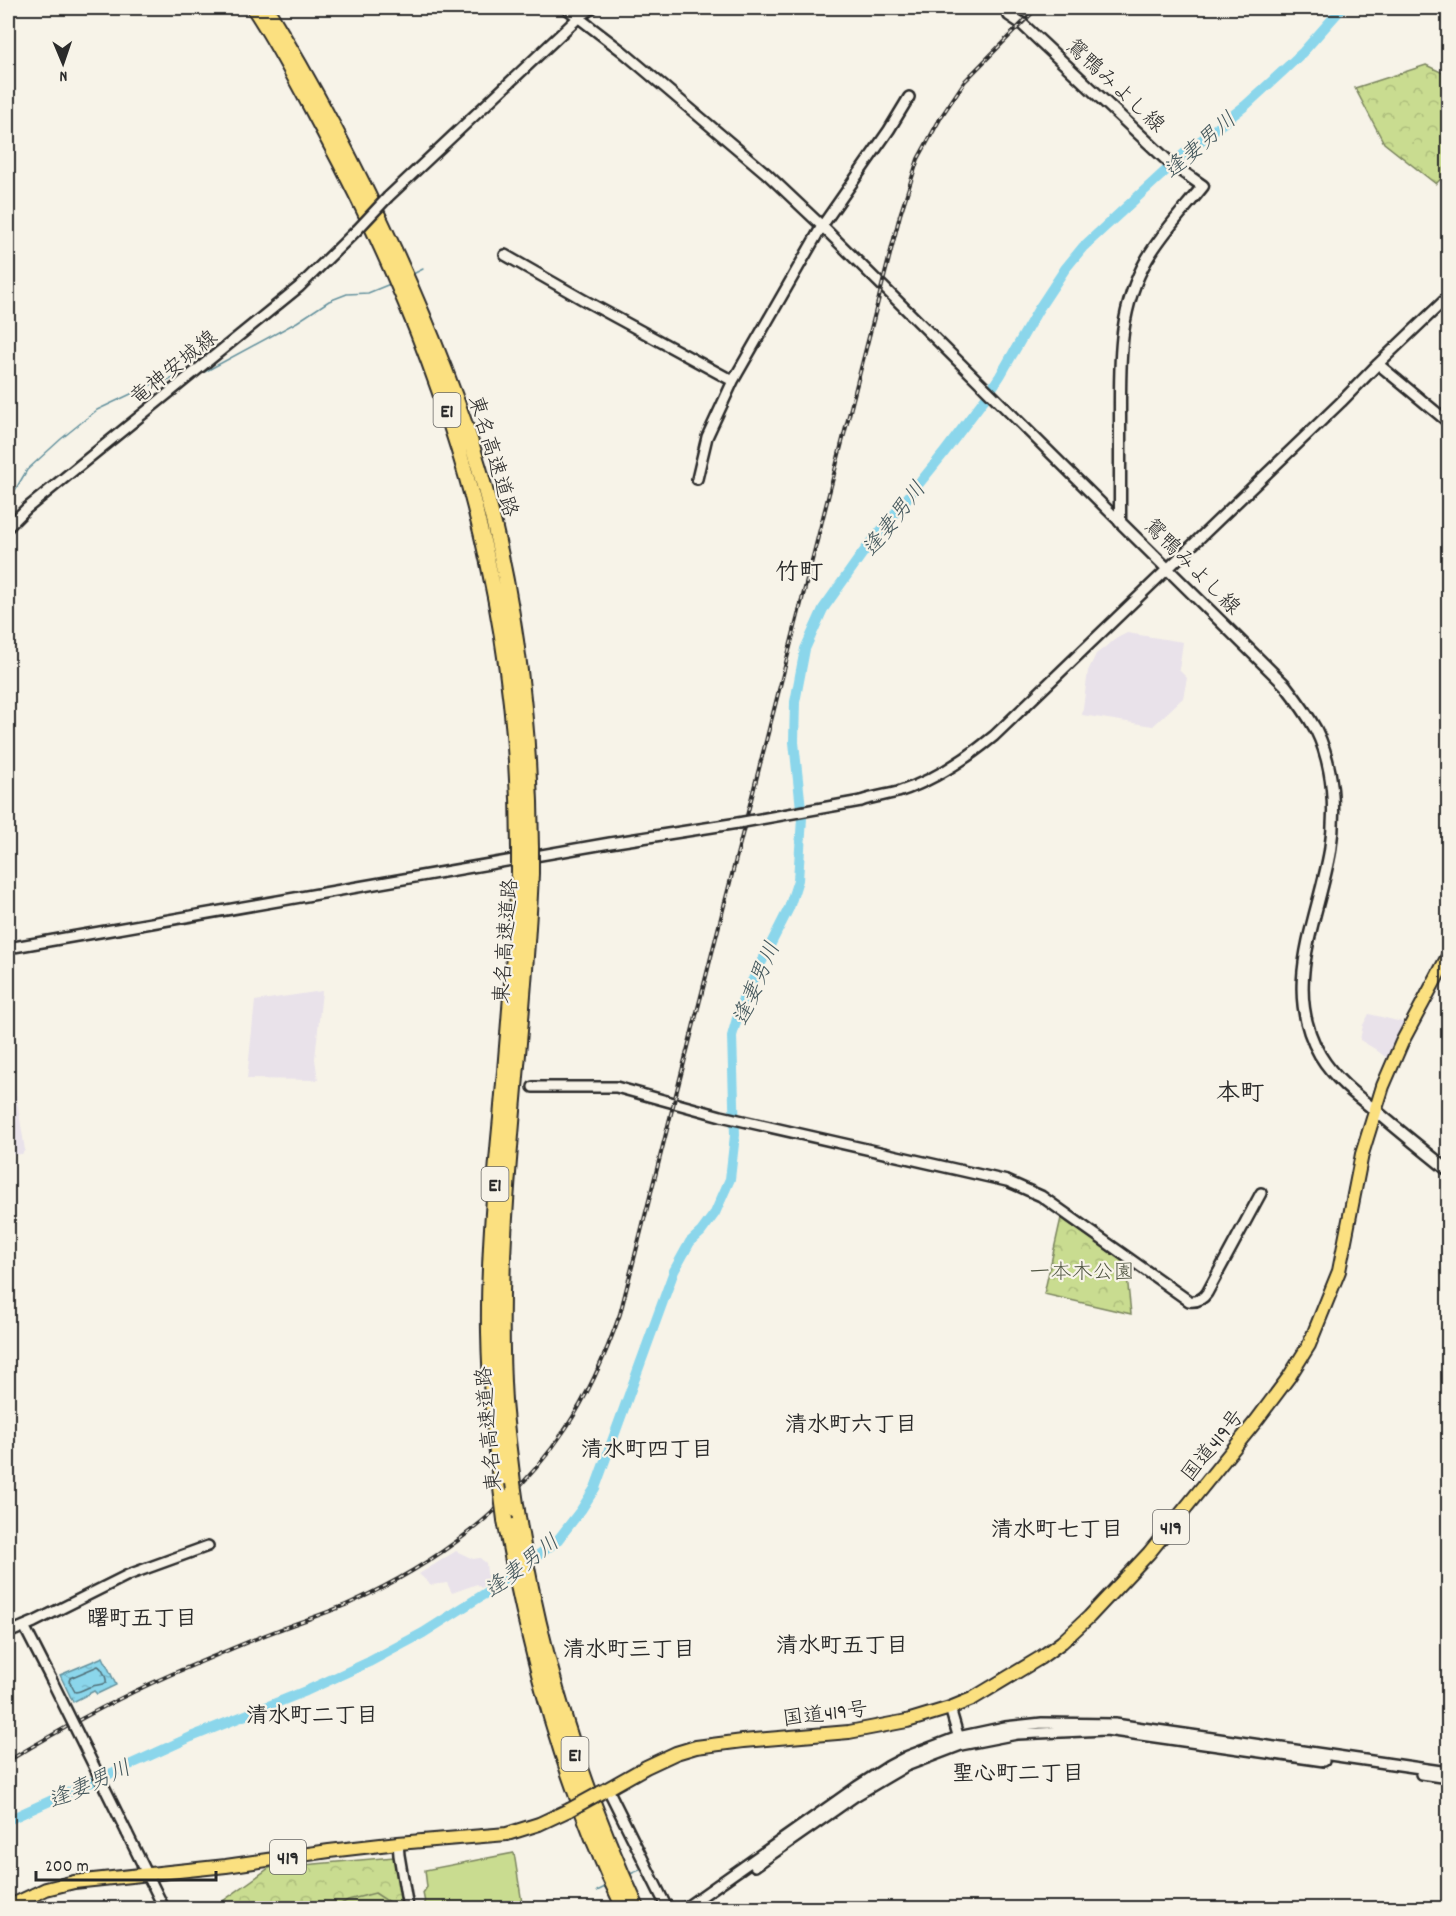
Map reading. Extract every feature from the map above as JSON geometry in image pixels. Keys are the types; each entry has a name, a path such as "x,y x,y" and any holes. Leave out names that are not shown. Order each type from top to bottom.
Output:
{"highway":[{"name":"東名高速道路","path":"254,8 319,121 373,228 423,344 463,461 478,513 506,659 525,849"},
{"name":"東名高速道路","path":"266,8 356,168 437,350 479,468 510,603 519,658 526,730 525,873 528,948 507,1178 503,1258 504,1402 513,1483 511,1516 537,1667 562,1754 588,1827 624,1908"},
{"name":"東名高速道路","path":"511,1516 502,1496 492,1402 489,1331 490,1269 515,947 525,873"},
{"name":"国道419号","path":"8,1907 46,1889 74,1882 226,1866 398,1843 507,1834 540,1824 676,1753 743,1741 849,1732 908,1721 972,1699 1040,1658 1062,1642 1089,1617 1175,1523 1289,1377 1313,1336 1339,1271 1358,1171 1374,1110 1402,1042 1449,956"},
{"name":"東名高速道路","path":"525,1594 542,1641 570,1741 607,1841 637,1908"}],"main road":[{"name":"鴛鴨みよし線","path":"1012,8 1009,15 1021,23 1171,163 1203,186 1147,260 1129,305 1121,337 1120,522 1285,685 1316,731 1324,751 1333,807 1330,850 1302,971 1301,993 1313,1042 1331,1072 1342,1084 1449,1170"}],"street":[{"path":"566,8 622,51 767,174 1120,522"},
{"path":"578,18 592,8"},
{"name":"竜神安城線","path":"8,527 26,509 299,287 388,197 578,18"},
{"path":"697,479 706,437 733,381 822,226 909,98"},
{"path":"505,255 733,381"},
{"path":"8,948 861,801 899,792 952,767 975,752 1072,662 1449,297"},
{"path":"1380,363 1449,414"},
{"path":"1380,363 1449,422"},
{"path":"533,1087 616,1088 721,1116 1007,1181 1041,1196 1193,1302 1200,1300 1207,1293 1261,1193"},
{"path":"8,1633 106,1584 208,1546"},
{"path":"24,1626 164,1908"},
{"path":"950,1708 959,1741"},
{"path":"685,1908 858,1786 908,1756 1005,1727 1042,1723 1115,1724 1449,1772"},
{"path":"696,1908 855,1796 906,1766 959,1741 1017,1734 1106,1730 1449,1778"},
{"path":"604,1791 667,1908"},
{"path":"398,1843 408,1908"}],"shaded area":[{"path":"1127,633 1183,642 1179,670 1187,678 1183,698 1153,726 1082,715 1088,671 1096,654"},
{"path":"322,991 315,1059 318,1080 247,1079 255,1001"},
{"path":"1369,1014 1406,1023 1388,1059 1360,1040 1363,1025"},
{"path":"8,1045 25,1150 22,1154 8,1155"},
{"path":"456,1551 473,1559 480,1558 486,1563 488,1583 481,1588 477,1584 452,1593 447,1583 431,1585 419,1574"}],"green space":[{"path":"1426,65 1448,78 1448,171 1436,184 1384,143 1355,88"},
{"name":"一本木公園","path":"1061,1218 1124,1262 1131,1314 1044,1294"},
{"path":"514,1853 522,1903 499,1908 426,1908 423,1893 427,1887 425,1870"},
{"path":"394,1857 405,1908 216,1908 269,1868"},
{"path":"375,1893 398,1908 334,1908 348,1900"}],"water":[{"path":"103,1657 116,1685 97,1694 94,1691 73,1702 60,1675"}],"waterway":[{"name":"逢妻男川","path":"8,1820 191,1737 306,1691 369,1662 423,1633 497,1586 557,1541 581,1510 595,1488 674,1271 690,1242 701,1232 715,1213 730,1179 735,1135 732,1036 742,1001 789,908 798,880 802,818 794,742 795,702 805,649 823,609 862,554 986,397 1038,310 1065,269 1083,247 1185,153 1246,105 1283,71 1342,8"},
{"path":"411,275 423,269"},
{"path":"199,375 297,322 329,301 347,294 368,293 390,284"},
{"path":"8,502 27,470 97,410 150,385 182,376"},
{"path":"630,1874 642,1869"},
{"path":"597,1891 607,1886"}],"railway":[{"path":"8,1761 88,1715 172,1674 350,1603 412,1571 442,1552 497,1508 545,1457 574,1415 596,1373 620,1314 900,215 918,159 941,117 965,81 1037,8"}],"district":[{"name":"竹町","path":"799,571"},
{"name":"本町","path":"1240,1092"},
{"name":"清水町六丁目","path":"851,1423"},
{"name":"清水町四丁目","path":"647,1448"},
{"name":"清水町七丁目","path":"1057,1528"},
{"name":"曙町五丁目","path":"142,1617"},
{"name":"清水町五丁目","path":"842,1644"},
{"name":"清水町三丁目","path":"629,1648"},
{"name":"清水町二丁目","path":"312,1714"},
{"name":"聖心町二丁目","path":"1018,1772"}]}
